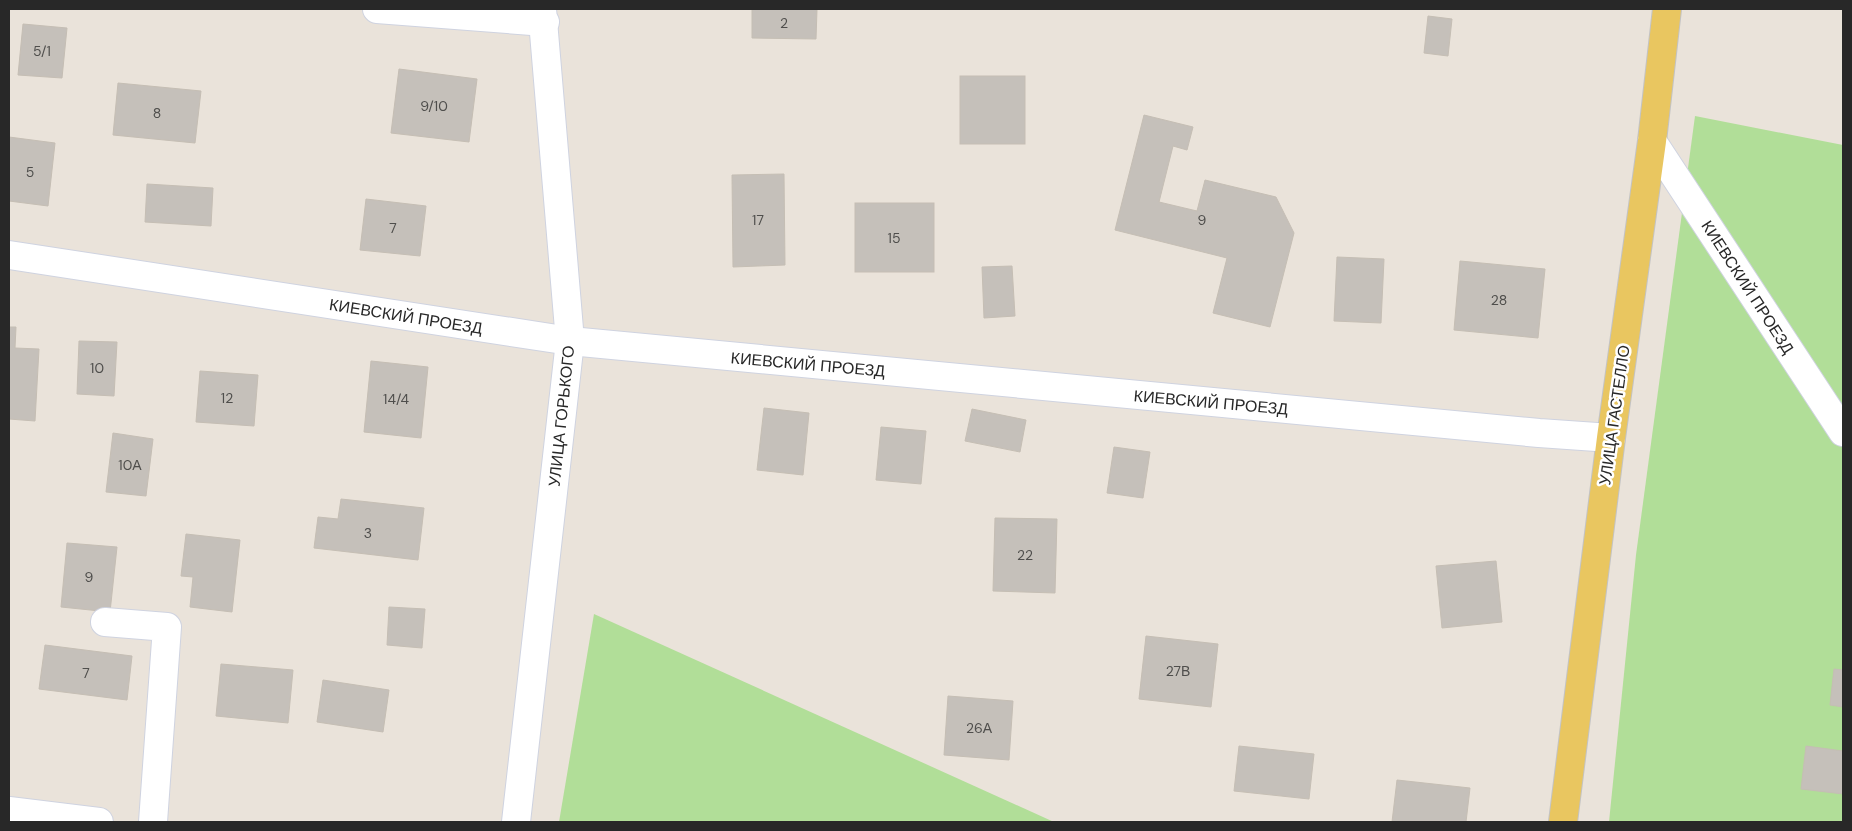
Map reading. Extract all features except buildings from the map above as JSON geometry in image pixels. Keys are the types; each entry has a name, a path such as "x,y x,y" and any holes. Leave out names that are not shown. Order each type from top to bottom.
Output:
{"main road":[{"name":"УЛИЦА ГАСТЕЛЛО","path":"1563,822 1611,438 1652,141 1667,9"}],"street":[{"path":"377,9 544,16"},
{"name":"УЛИЦА ГОРЬКОГО","path":"516,822 570,341 544,16"},
{"name":"КИЕВСКИЙ ПРОЕЗД","path":"1652,141 1843,432"},
{"name":"КИЕВСКИЙ ПРОЕЗД","path":"9,255 570,341 1539,433 1611,438"},
{"path":"105,622 167,628 153,822"},
{"path":"9,811 99,822"}],"green space":[{"path":"1695,116 1843,145 1843,822 1609,822 1636,555"},
{"path":"594,614 1054,822 559,822"}]}
